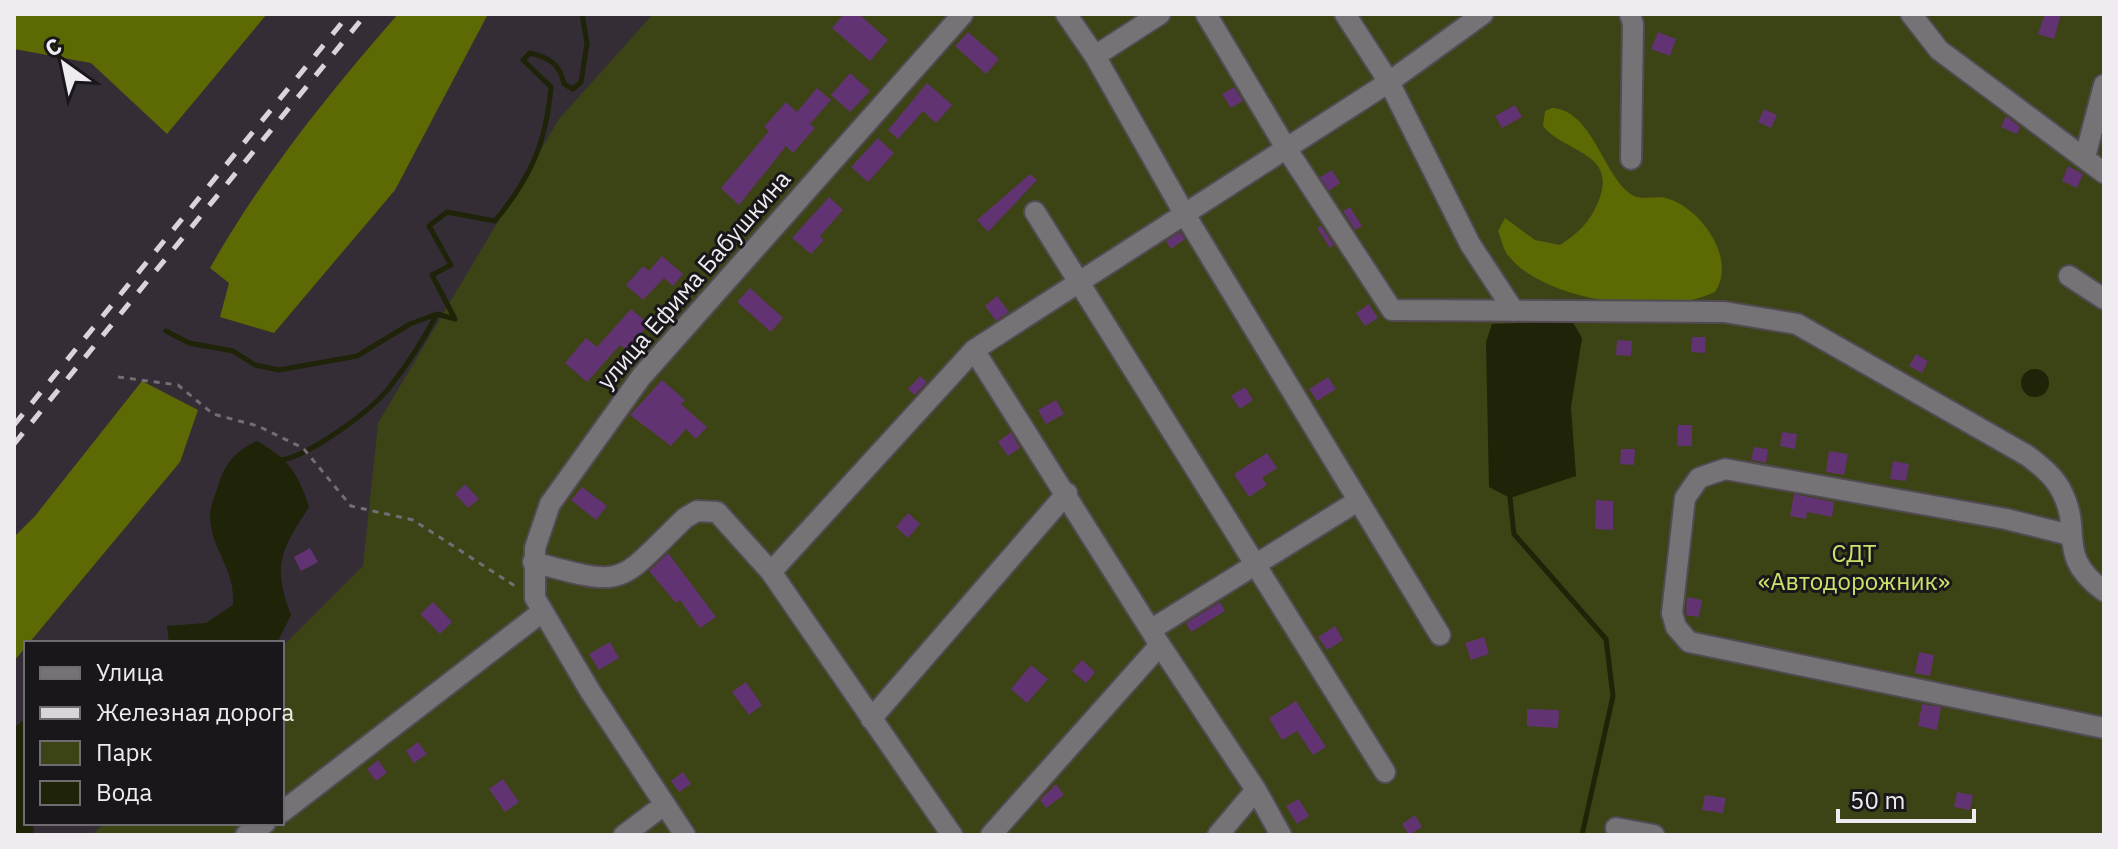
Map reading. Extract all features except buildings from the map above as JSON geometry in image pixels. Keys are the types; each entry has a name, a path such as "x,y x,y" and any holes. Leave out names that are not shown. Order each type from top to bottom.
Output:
{"street":[{"name":"улица Ефима Бабушкина","path":"539,605 533,562 550,504 641,377 963,14"},
{"path":"1066,14 1095,56 1184,213 1356,502 1440,635"},
{"path":"1095,56 1160,14"},
{"path":"1206,14 1286,148 1392,310 1724,312 1797,324 2028,456 2052,476 2064,494 2072,553 2079,567 2104,591"},
{"path":"1345,14 1389,82 1470,244 1514,311"},
{"path":"771,572 974,350 1389,82 1483,14"},
{"path":"1630,14 1633,24 1631,159"},
{"path":"1921,19 1939,50 2104,173"},
{"path":"2085,157 2104,85"},
{"path":"1035,212 1385,772"},
{"path":"2069,276 2104,299"},
{"path":"974,350 1256,790 1281,835"},
{"path":"2070,535 2006,519 1725,469 1699,478 1685,498 1672,613 1676,627 1689,642 2104,728"},
{"path":"871,719 1067,493"},
{"path":"991,835 1156,637 1254,563 1356,502"},
{"path":"533,562 598,580 620,577 685,518 707,510 726,517 771,572 952,835"},
{"path":"284,810 539,605 685,835"},
{"path":"1218,835 1256,790"},
{"path":"624,835 664,805"},
{"path":"1616,828 1654,835"}],"path":[{"path":"118,377 178,385 213,414 258,426 303,448 351,506 413,520 539,605"}],"green space":[{"path":"14,14 267,14 167,134 91,63 14,49"},
{"path":"398,14 488,14 395,190 274,333 220,317 229,283 210,268 298,136"},
{"name":"СДТ «Автодорожник»","path":"653,14 2104,14 2104,835 92,835 102,825 284,825 284,645 363,566 378,423 559,119"},
{"path":"1552,108 1565,111 1577,119 1628,192 1643,198 1669,199 1704,225 1713,237 1722,265 1721,279 1715,292 1693,300 1666,304 1605,301 1548,284 1524,271 1507,254 1498,231 1505,218 1535,240 1560,245 1584,225 1600,197 1603,182 1601,171 1594,162 1543,126 1545,111"},
{"path":"142,381 198,410 180,462 31,641 24,641 24,649 14,661 14,537 35,516"}],"water":[{"path":"1572,321 1582,338 1571,407 1576,476 1510,498 1489,487 1486,342 1492,324"},
{"path":"2035,369 2045,373 2049,383 2045,393 2035,397 2025,393 2021,383 2025,373"},
{"path":"257,441 277,454 301,484 309,507 282,558 282,583 291,615 278,641 169,641 167,626 206,623 233,605 231,581 214,540 210,512 226,467 245,447"},
{"path":"24,720 24,825 30,825 31,835 14,835 14,728"}],"waterway":[{"path":"281,460 323,442 380,398 409,361 437,314 455,319 432,275 451,265 429,226 447,212 495,221 508,205 535,158 549,107 551,87 523,60 530,53 543,57 557,67 564,84 573,89 581,82 587,43 582,14"},
{"path":"166,331 189,343 233,351 255,365 279,370 357,356 410,324 437,314"},
{"path":"1510,498 1514,534 1606,639 1613,696 1582,835"},
{"path":"31,825 31,835"}],"railway":[{"path":"14,425 349,14"},
{"path":"14,444 366,14"}]}
